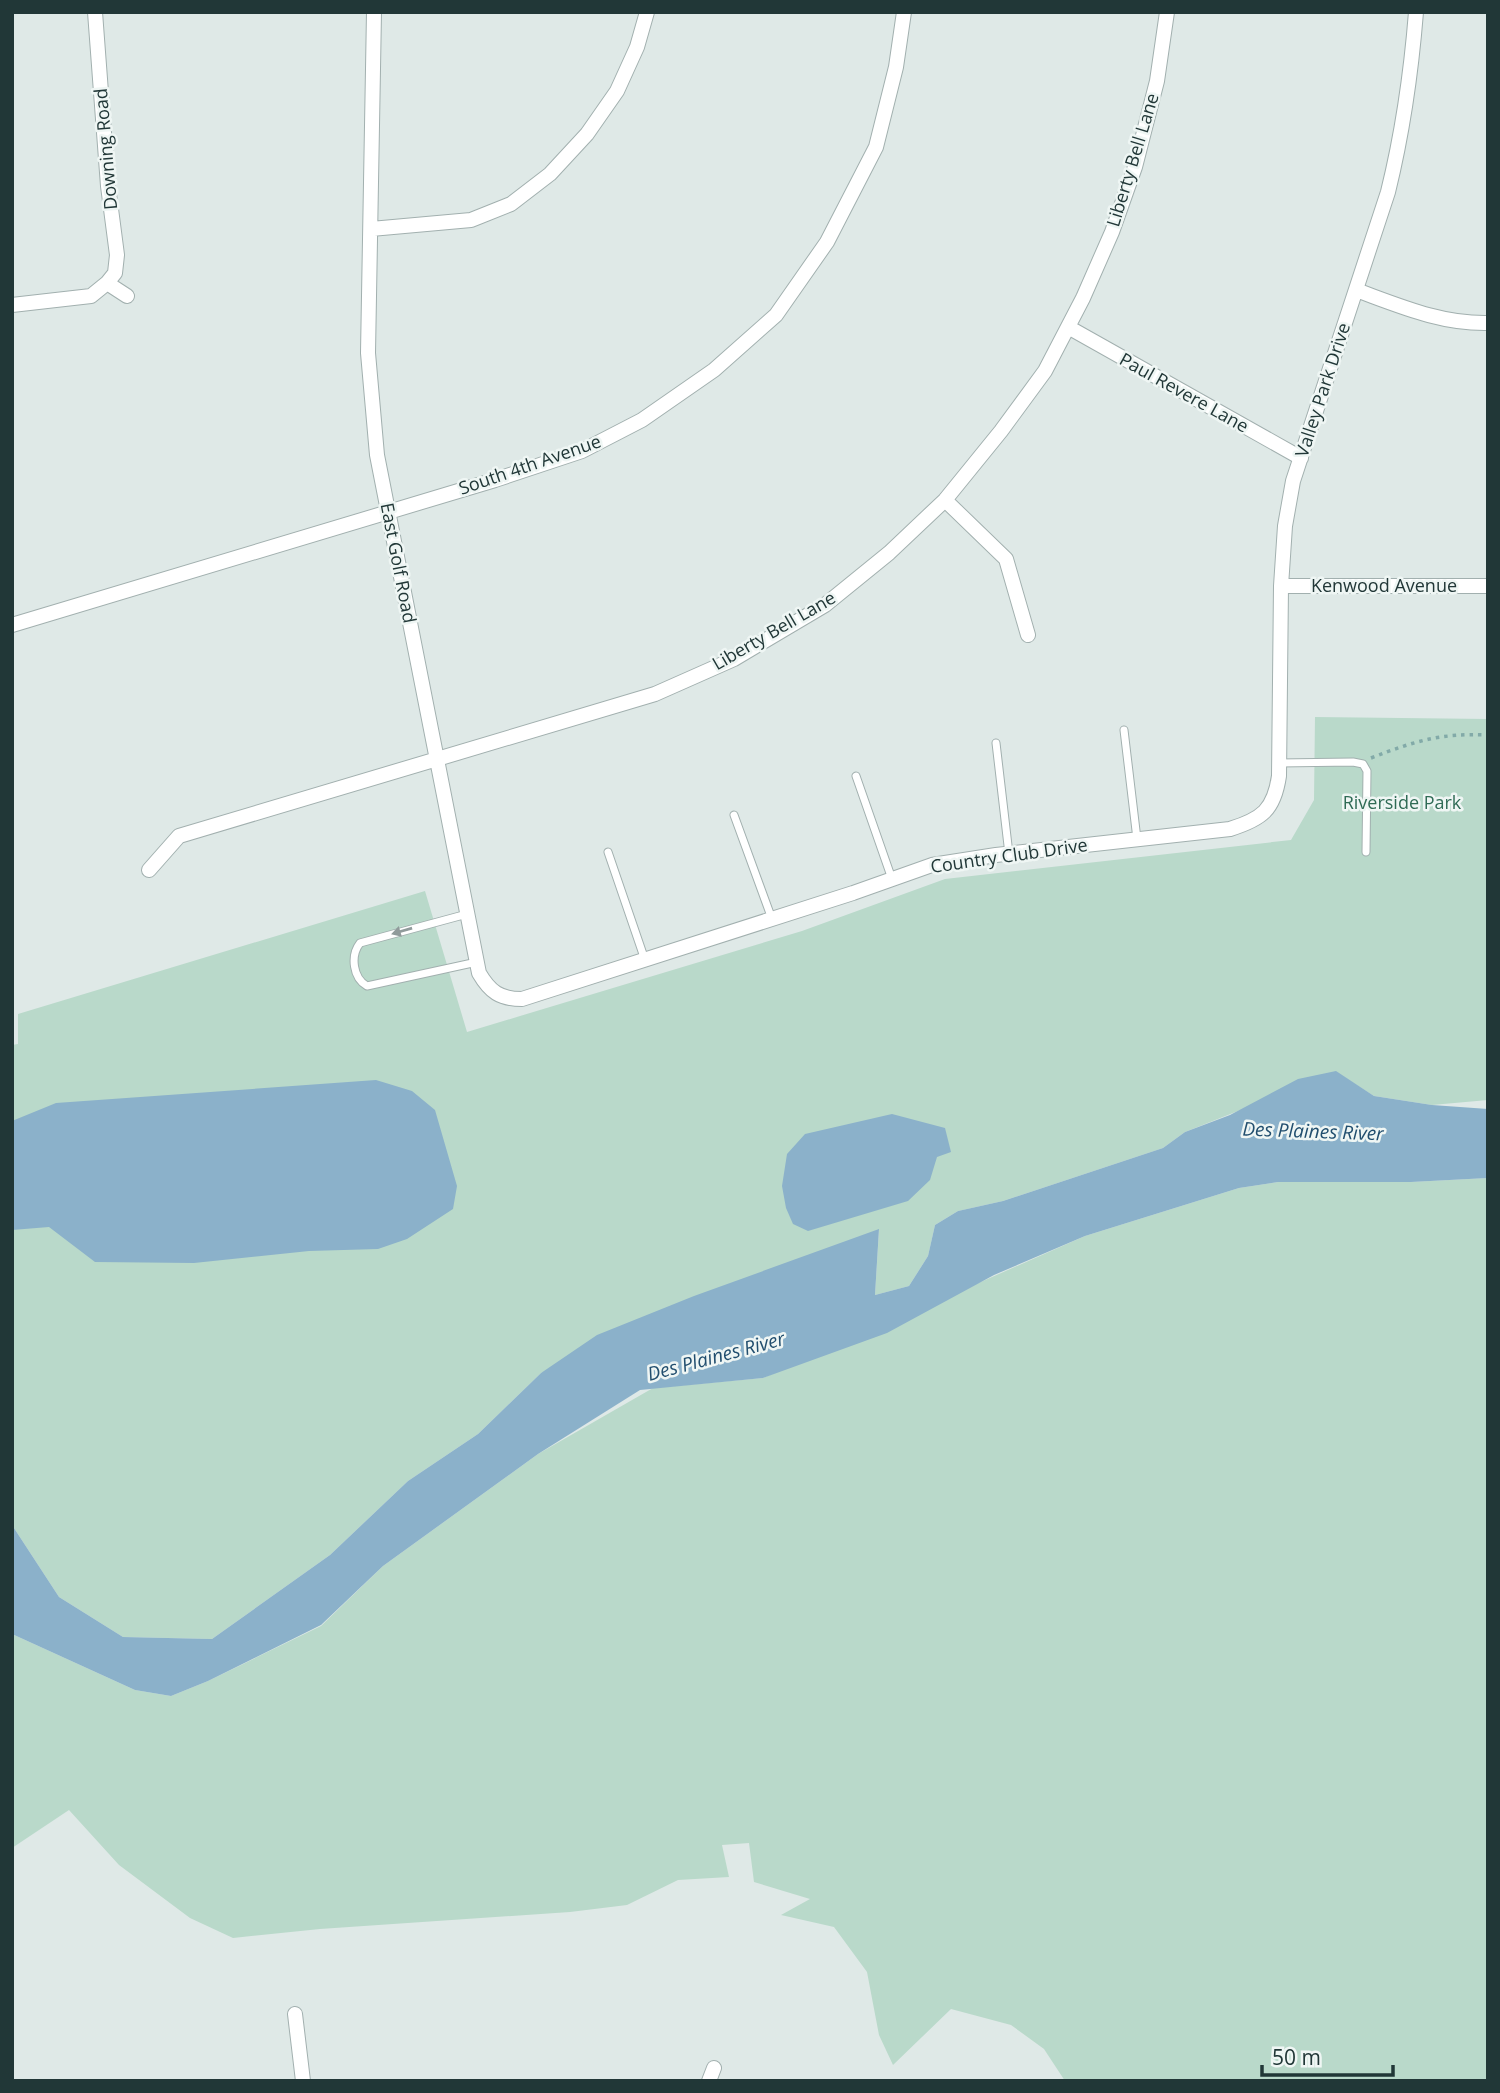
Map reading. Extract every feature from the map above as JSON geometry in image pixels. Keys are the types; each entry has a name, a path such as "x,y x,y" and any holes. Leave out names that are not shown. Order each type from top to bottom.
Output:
{"street":[{"name":"Downing Road","path":"95,12 108,186 117,256 115,273 107,283"},
{"name":"East Golf Road","path":"374,12 368,352 377,455 477,962 487,987 507,999 522,999 599,975"},
{"path":"371,229 471,220 511,204 550,174 587,134 617,91 638,47 646,12"},
{"name":"South 4th Avenue","path":"12,625 582,451 642,421 714,370 776,315 827,242 876,146 896,67 904,12"},
{"name":"Liberty Bell Lane","path":"149,870 179,836 655,694 734,659 825,605 889,553 945,500 1001,431 1045,371 1068,327 1112,232 1135,167 1157,81 1167,12"},
{"name":"Valley Park Drive","path":"1279,769 1281,586 1285,526 1293,481 1388,192 1410,80 1416,12"},
{"path":"12,305 91,296 107,283 127,296"},
{"path":"1356,290 1430,317 1464,323 1488,323"},
{"name":"Paul Revere Lane","path":"1068,327 1300,458"},
{"path":"945,500 1006,559 1028,635"},
{"name":"Kenwood Avenue","path":"1281,586 1488,586"},
{"name":"Country Club Drive","path":"599,975 932,865 1230,829 1253,822 1269,807 1277,790 1279,769"},
{"path":"295,2014 303,2081"}],"lane":[{"path":"1124,730 1137,839"},
{"path":"996,743 1009,854"},
{"path":"1279,769 1353,762 1363,764 1367,771 1366,852"},
{"path":"856,776 892,879"},
{"path":"734,815 772,919"},
{"path":"608,852 645,960"},
{"path":"468,914 360,943 354,955 355,970 359,980 367,986 477,962"}],"path":[{"path":"1363,764 1391,751 1429,739 1455,734 1488,736"}],"green space":[{"name":"Riverside Park","path":"1315,717 1488,719 1488,1100 1432,1105 1374,1096 1336,1072 1185,1132 1163,1148 1003,1201 958,1211 935,1225 928,1256 909,1286 875,1295 879,1230 541,1373 478,1434 408,1481 330,1555 212,1639 123,1637 59,1597 12,1525 12,1045 18,1044 18,1014 425,891 467,1032 802,931 945,879 1291,840 1314,800"},
{"path":"1488,1178 1488,2081 1065,2081 1044,2049 1011,2025 951,2009 893,2065 879,2035 867,1972 834,1927 781,1915 810,1899 754,1882 749,1843 722,1845 729,1877 678,1880 627,1905 570,1912 320,1929 233,1938 190,1918 119,1865 69,1810 12,1848 12,1634 135,1690 171,1696 321,1626 383,1566 538,1454 653,1388 763,1378 1085,1236 1239,1188 1278,1182 1411,1182"}],"water":[{"name":"Des Plaines River","path":"1336,1071 1374,1096 1432,1105 1488,1109 1488,1178 1411,1182 1278,1182 1239,1188 1085,1236 994,1275 887,1333 763,1378 640,1390 538,1454 383,1566 321,1625 208,1681 171,1696 135,1690 12,1634 12,1525 59,1597 123,1637 212,1639 330,1555 408,1481 478,1434 541,1373 597,1335 694,1296 879,1229 875,1295 909,1286 928,1256 935,1225 958,1211 1003,1201 1163,1148 1185,1132 1230,1115 1298,1079"},
{"path":"376,1080 412,1091 435,1110 457,1186 453,1209 407,1239 378,1249 309,1251 194,1263 95,1262 49,1227 12,1230 12,1121 56,1103"},
{"path":"892,1114 945,1128 951,1152 937,1157 930,1180 908,1201 808,1231 793,1224 786,1208 782,1186 787,1154 805,1134"}]}
